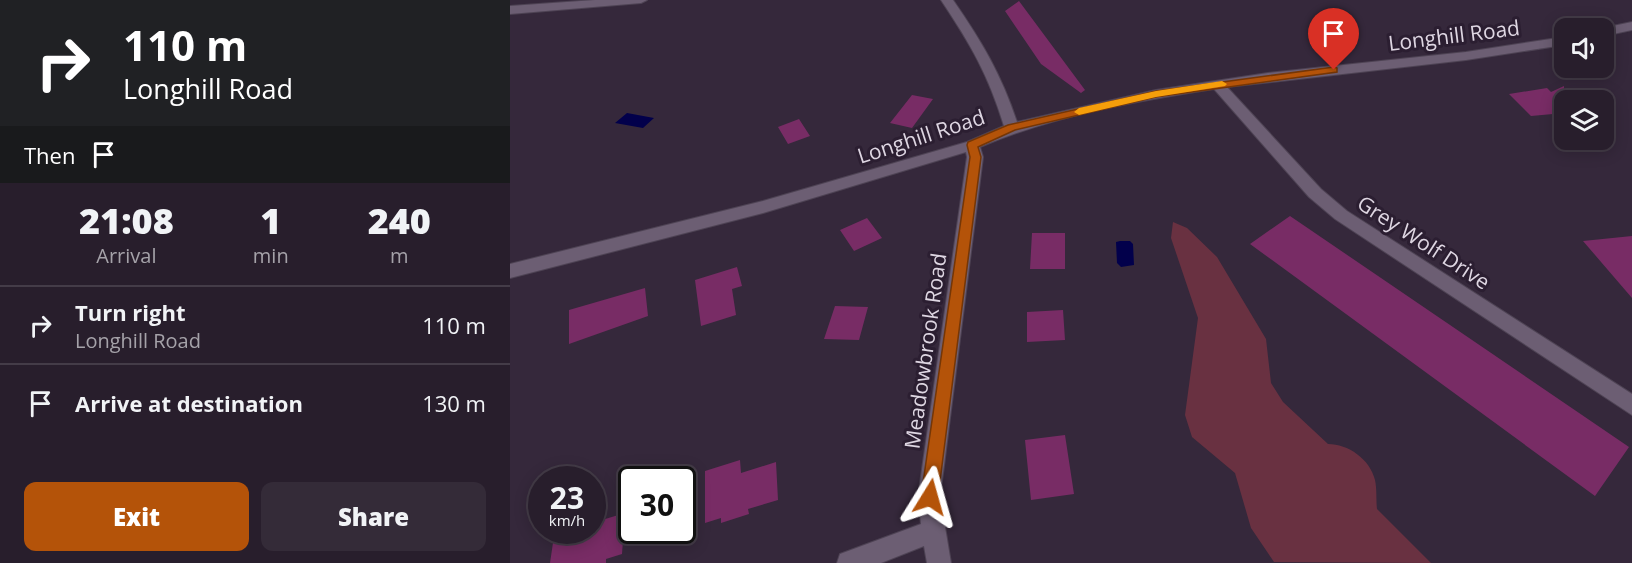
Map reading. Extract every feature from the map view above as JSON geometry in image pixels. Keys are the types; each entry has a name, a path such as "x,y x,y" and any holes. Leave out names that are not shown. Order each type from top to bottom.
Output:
{"street":[{"path":"510,10 551,3 640,0"},
{"path":"947,0 980,49 998,86 1012,128"},
{"path":"1614,30 1632,26"},
{"name":"Longhill Road","path":"510,271 763,207 972,145 1012,128 1156,94 1466,56 1554,43"},
{"name":"Grey Wolf Drive","path":"1218,85 1315,193 1341,215 1632,405"},
{"name":"Meadowbrook Road","path":"939,563 930,497 975,157 972,145"},
{"path":"849,563 934,531"}],"shaded area":[{"path":"627,113 654,118 643,128 615,123"},
{"path":"1173,222 1187,228 1217,257 1266,339 1271,383 1283,402 1328,444 1350,450 1363,459 1375,480 1377,509 1431,563 1274,562 1251,528 1235,473 1192,437 1185,415 1198,318 1171,238"},
{"path":"1130,241 1133,244 1134,265 1121,267 1117,263 1116,242"}],"building":[{"path":"1019,1 1085,90 1081,93 1041,64 1005,11"},
{"path":"1547,88 1551,92 1554,91 1554,114 1531,116 1509,94"},
{"path":"912,95 933,99 912,128 890,123"},
{"path":"799,119 810,136 788,144 778,127"},
{"path":"1290,216 1629,447 1595,496 1250,244"},
{"path":"867,218 882,238 854,251 840,230"},
{"path":"1032,233 1065,233 1065,269 1030,269"},
{"path":"1632,236 1632,298 1583,241"},
{"path":"737,267 742,286 732,289 736,315 701,326 695,280"},
{"path":"645,288 648,316 569,344 569,310"},
{"path":"835,306 868,307 859,340 824,339"},
{"path":"1063,310 1065,340 1027,342 1027,312"},
{"path":"1065,435 1074,494 1031,500 1025,440"},
{"path":"740,460 741,473 776,462 778,500 748,509 749,514 721,523 721,518 705,523 705,471"},
{"path":"618,515 618,544 623,544 622,554 606,559 606,563 550,563 553,544 606,544 606,519"}],"slow traffic":[{"path":"1079,112 1156,94 1222,84"}],"route":[{"path":"930,497 975,157 972,145 1012,128 1156,94 1268,77 1334,70"}]}
